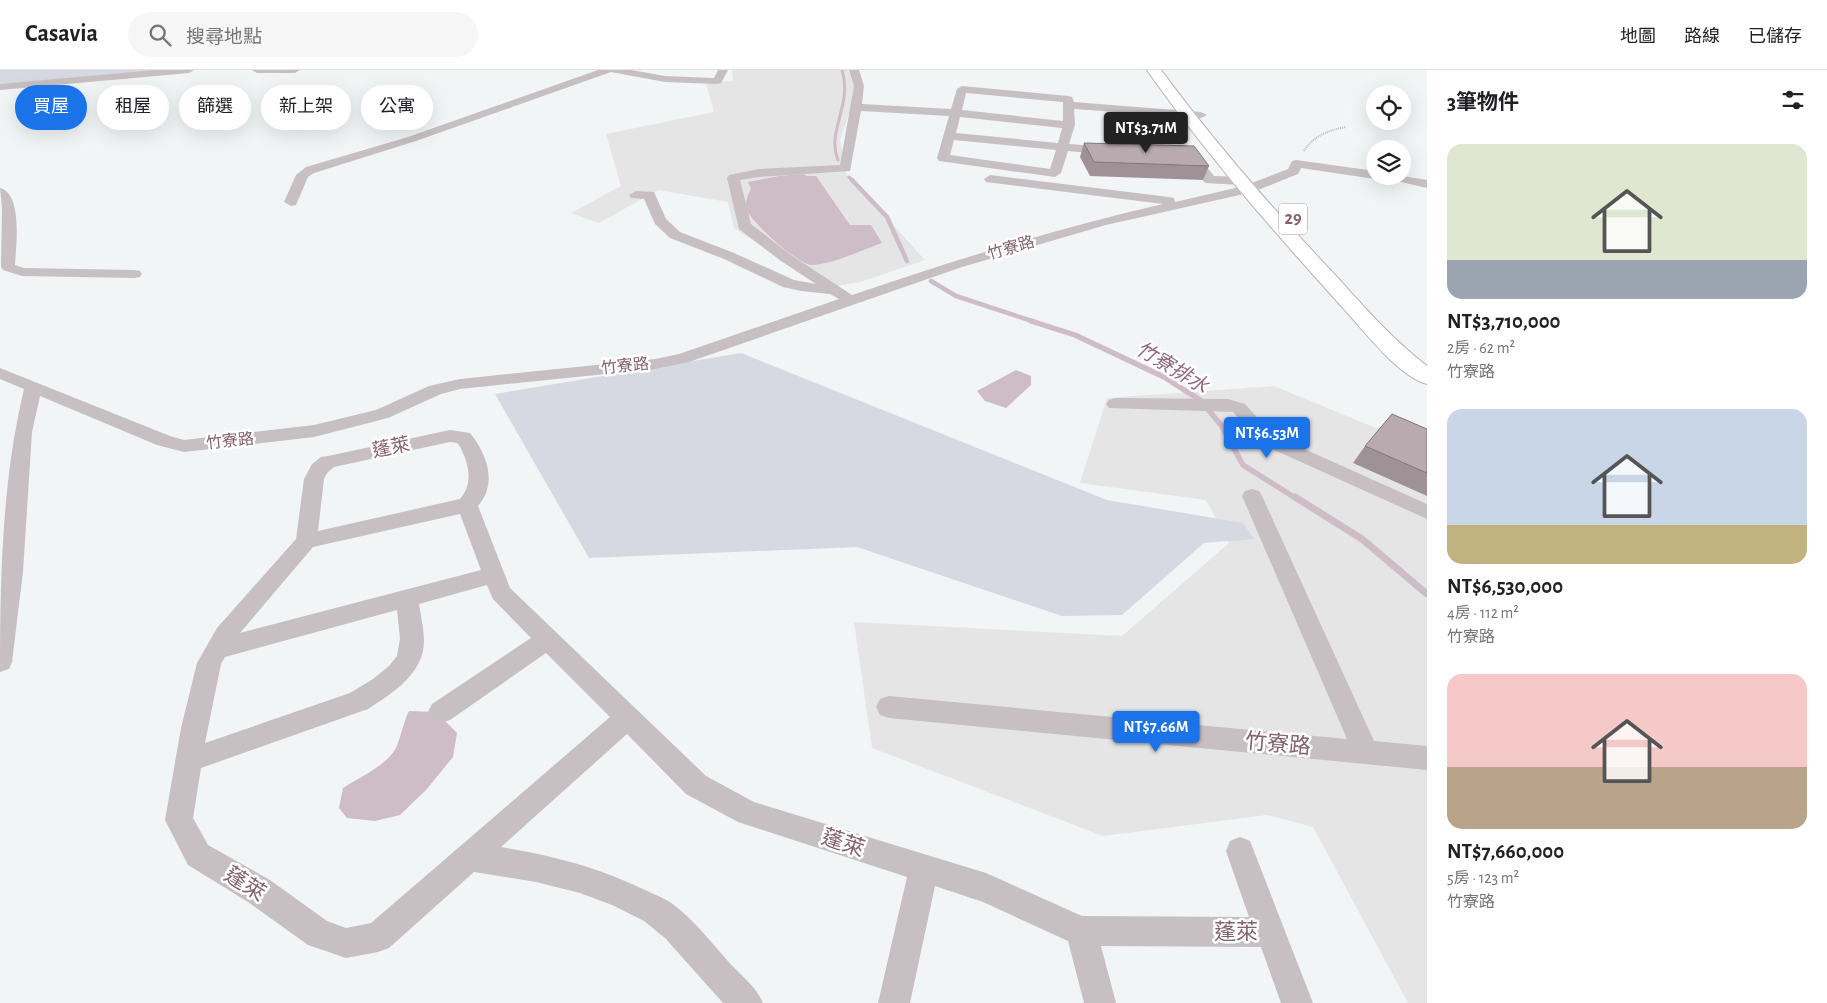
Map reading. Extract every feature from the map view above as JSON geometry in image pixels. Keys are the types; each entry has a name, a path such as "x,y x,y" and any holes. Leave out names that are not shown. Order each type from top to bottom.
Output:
{"main road":[{"name":"29","path":"1154,70 1250,184 1307,258 1397,354 1427,377"},
{"name":"29","path":"1166,70 1193,115"},
{"name":"29","path":"1250,184 1327,259 1417,353 1427,360"}],"street":[{"path":"0,87 189,70"},
{"path":"257,70 295,70"},
{"path":"291,202 302,175 310,170 412,139 608,70"},
{"path":"613,70 666,79 717,81 723,70"},
{"path":"850,300 830,289 744,226 733,178 759,173 846,168 859,86 854,70"},
{"path":"962,90 1068,99 1069,125 1055,173 943,158 957,113 962,90"},
{"path":"1068,104 1193,115"},
{"path":"855,106 957,113 1069,125"},
{"path":"949,136 1062,148 1123,152"},
{"path":"1173,158 1193,158 1213,184 1195,187"},
{"path":"1210,180 1250,184 1281,177 1294,171 1296,164 1366,174"},
{"path":"990,179 1182,203"},
{"path":"1411,181 1427,184"},
{"name":"竹寮路","path":"0,373 164,441 184,446 314,431 382,414 435,390 460,384 655,364 683,358 957,264 1103,222 1250,184"},
{"path":"0,192 7,200 9,209 8,267 22,272 135,274"},
{"path":"636,195 649,195 651,204 668,231 732,256 771,277 811,290 830,289"},
{"path":"0,662 6,573 22,432 33,388"},
{"path":"1115,404 1228,405 1239,408 1266,439 1427,512"},
{"name":"蓬萊","path":"628,717 378,937 346,943 319,934 258,891 198,855 179,820 188,761 209,663 225,635 306,541 314,479 319,469 328,462 450,436 463,436 471,445 480,478 477,493 467,505 501,593 628,717 696,784 748,813 986,888 1081,931 1271,932"},
{"path":"1252,496 1366,752"},
{"path":"306,541 467,505"},
{"path":"218,649 494,575"},
{"path":"188,761 358,701 380,689 401,669 411,650 407,598"},
{"path":"442,712 548,639"},
{"name":"竹寮路","path":"890,707 1427,758"},
{"name":"蓬萊","path":"1240,852 1296,1003"},
{"path":"469,857 525,865 583,879 622,893 665,916 699,950 733,991 747,1003"},
{"path":"894,1003 924,869"},
{"path":"1081,931 1100,1003"}],"path":[{"path":"1296,164 1308,143 1336,128 1346,127"}],"shaded area":[{"path":"0,70 166,70 15,85 0,88"},
{"path":"732,70 848,70 858,89 840,139 846,173 925,260 860,282 825,288 734,228 728,202 658,190 599,223 571,213 621,186 606,134 714,112 706,83 733,81"},
{"path":"803,174 816,176 850,225 871,225 882,243 837,260 811,265 786,251 757,224 747,210 746,202 751,188 748,182"},
{"path":"741,353 1107,500 1243,523 1254,539 1204,543 1122,615 1062,616 857,547 589,558 495,394"},
{"path":"1016,370 1031,376 1031,385 1006,408 985,401 977,391"},
{"path":"1274,386 1427,449 1427,1003 1408,1003 1313,827 1267,815 1103,836 872,748 854,622 1122,636 1229,543 1206,500 1080,483 1107,398"},
{"path":"409,711 436,712 457,733 453,757 426,790 400,815 375,821 347,818 339,808 343,788 379,766 392,754 398,744"}],"building":[{"path":"1084,143 1194,146 1209,166 1094,162"},
{"path":"1392,414 1427,429 1427,473 1365,446"}],"waterway":[{"path":"838,160 835,139 844,95 842,70"},
{"path":"849,177 853,182"},
{"path":"852,180 887,217 907,261"},
{"name":"竹寮排水","path":"931,281 956,296 1035,322"},
{"name":"竹寮排水","path":"1031,321 1075,335 1164,377 1200,400 1221,425 1243,465 1297,499"},
{"name":"竹寮排水","path":"1295,497 1362,539 1427,594"}]}
